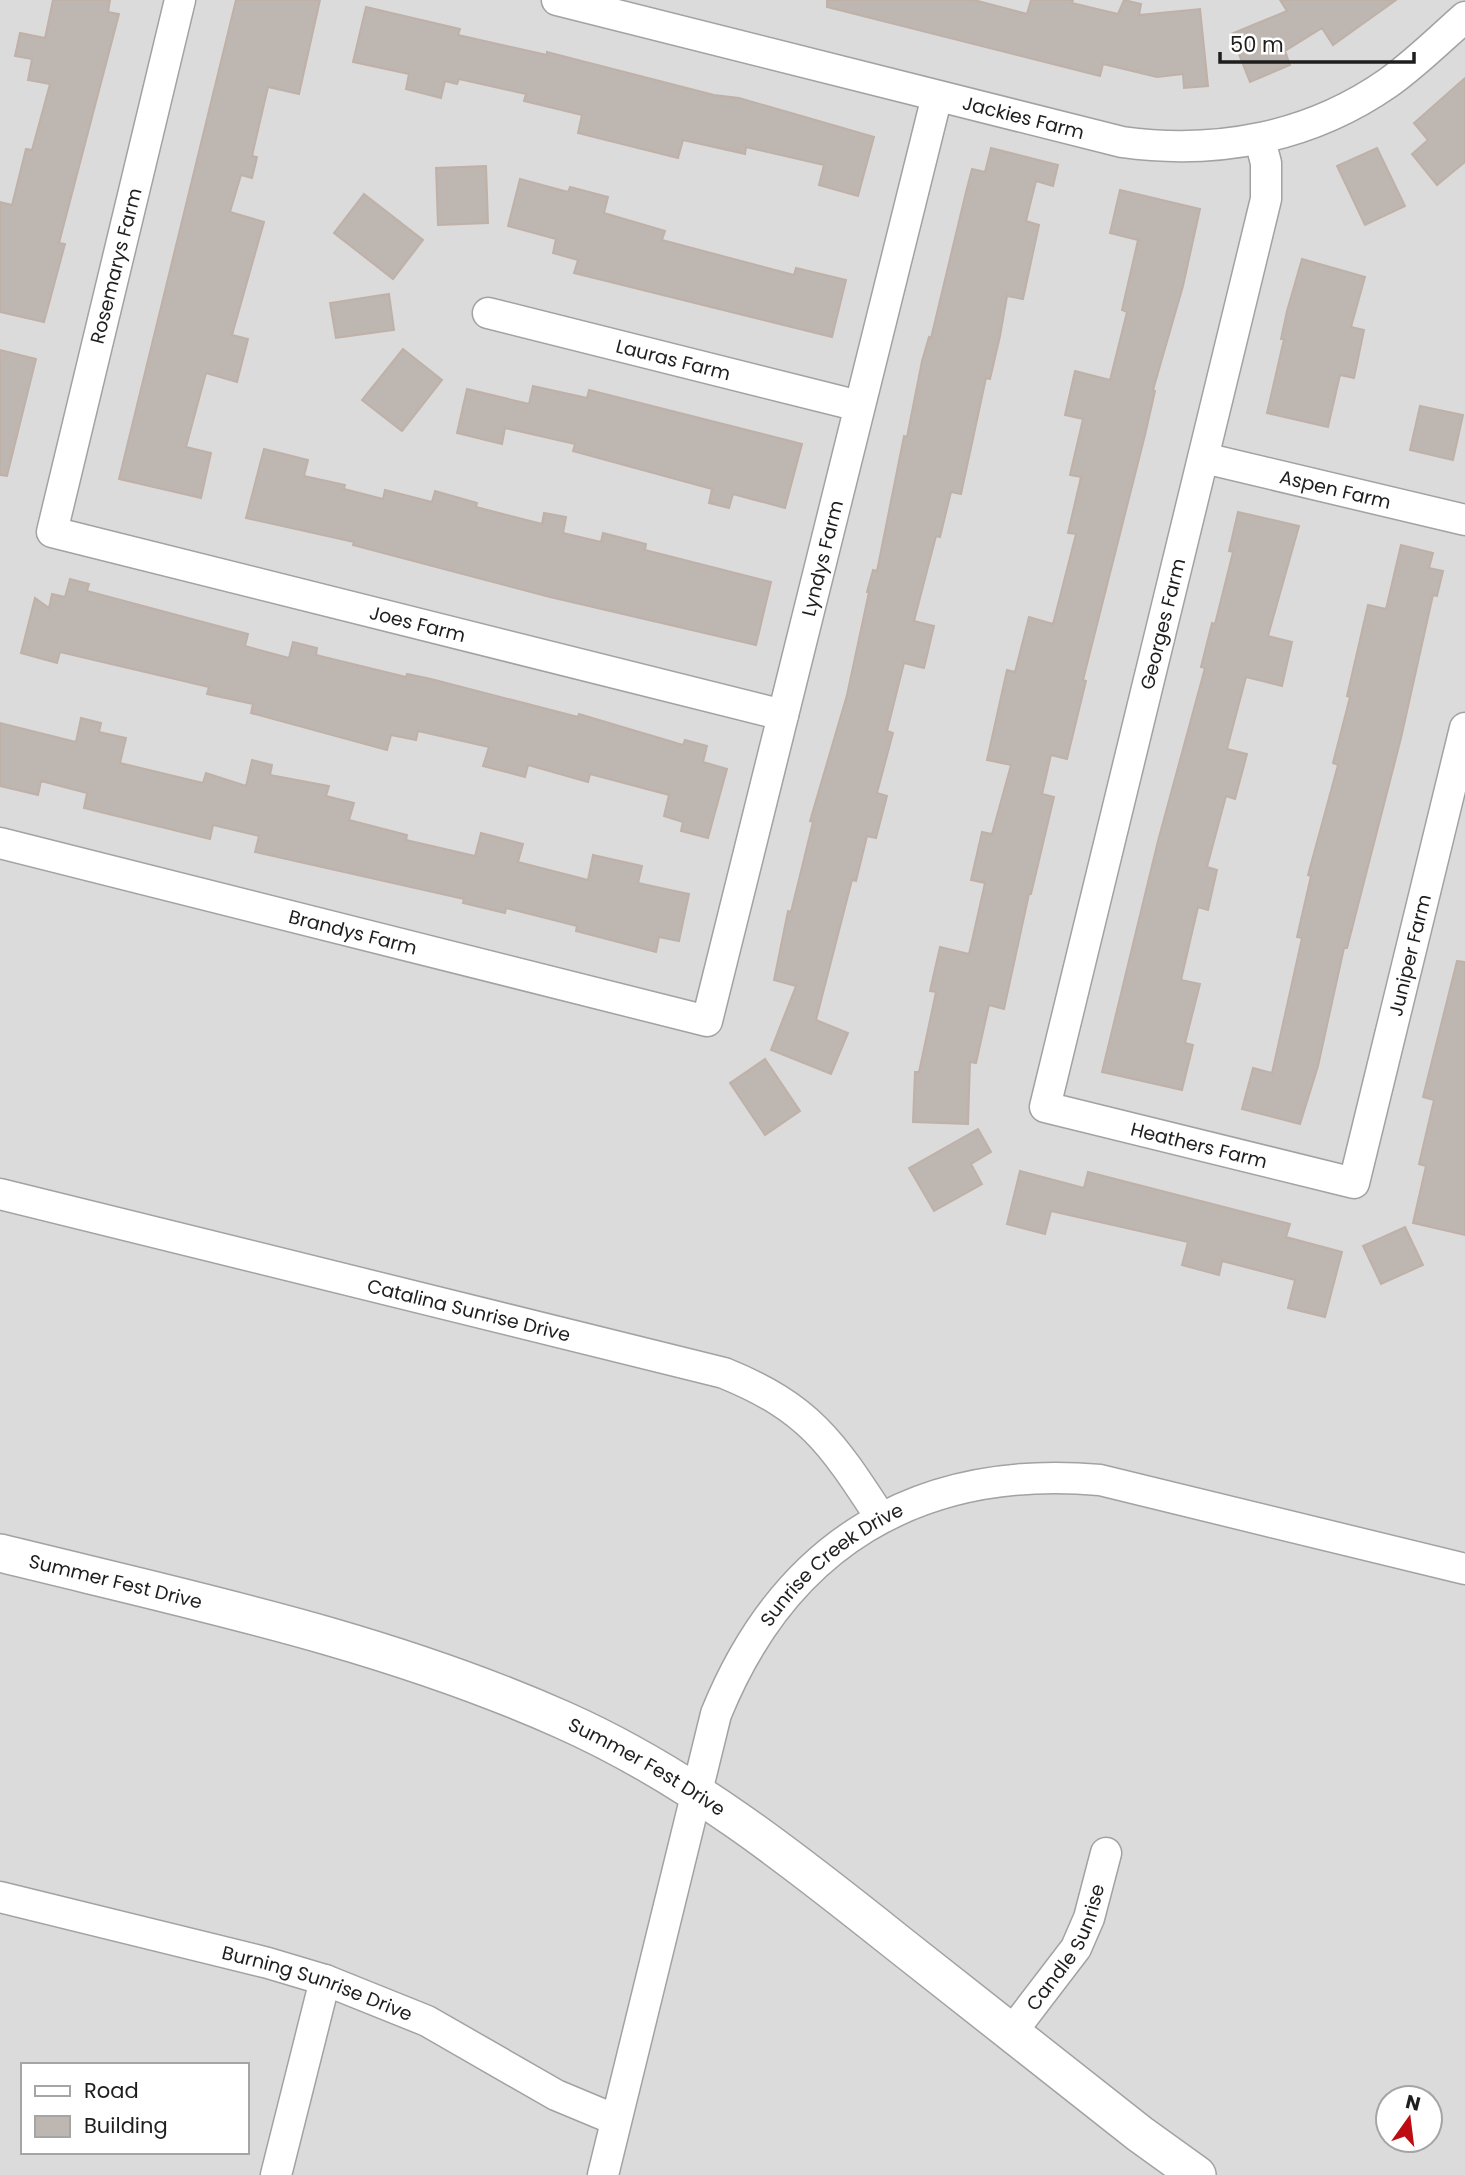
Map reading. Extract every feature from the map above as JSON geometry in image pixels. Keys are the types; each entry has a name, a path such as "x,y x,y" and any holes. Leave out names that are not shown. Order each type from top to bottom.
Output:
{"street":[{"name":"Rosemarys Farm","path":"52,532 180,0"},
{"name":"Jackies Farm","path":"557,0 1122,142 1154,147 1217,146 1260,140 1306,127 1388,83 1465,17"},
{"name":"Lyndys Farm","path":"707,1021 937,96"},
{"name":"Georges Farm","path":"1045,1107 1266,199 1266,163 1260,140"},
{"name":"Lauras Farm","path":"488,313 859,406"},
{"name":"Aspen Farm","path":"1204,458 1465,520"},
{"name":"Joes Farm","path":"52,532 783,715"},
{"name":"Juniper Farm","path":"1354,1183 1465,727"},
{"name":"Brandys Farm","path":"0,844 707,1021"},
{"name":"Heathers Farm","path":"1045,1107 1354,1183"},
{"name":"Catalina Sunrise Drive","path":"0,1194 724,1373 761,1388 796,1409 847,1466 881,1518"},
{"name":"Sunrise Creek Drive","path":"603,2175 716,1714 747,1647 799,1579 826,1554 881,1518 954,1489 1026,1478 1063,1477 1100,1480 1465,1569"},
{"name":"Summer Fest Drive","path":"0,1553 335,1638 445,1671 566,1721 695,1792 790,1857 1140,2134 1197,2175"},
{"name":"Candle Sunrise","path":"1011,2032 1076,1948 1089,1918 1106,1853"},
{"name":"Burning Sunrise Drive","path":"0,1897 268,1963 325,1980 427,2021 556,2095 616,2120"},
{"path":"276,2175 325,1980"}],"shaded area":[{"path":"0,0 1465,0 1465,2175 0,2175"}],"building":[{"path":"53,0 110,0 108,12 119,14 59,243 65,244 44,322 0,312 0,202 12,205 26,149 32,150 50,84 28,80 32,59 15,56 20,33 45,38"},
{"path":"236,0 320,0 299,94 268,87 252,156 257,157 252,178 241,175 230,212 264,222 232,335 248,339 237,382 206,373 186,447 211,453 201,498 119,479"},
{"path":"827,0 974,0 1027,14 1031,0 1073,0 1072,3 1118,14 1124,0 1141,4 1139,15 1200,9 1208,86 1184,88 1183,74 1157,77 1103,64 1100,76 827,7"},
{"path":"1280,0 1396,0 1333,45 1322,28 1285,51 1290,65 1250,82 1231,34 1287,11"},
{"path":"366,7 460,29 458,35 547,55 547,52 714,95 739,98 874,137 858,196 819,185 824,165 746,147 745,154 683,140 678,158 578,133 582,115 524,101 526,94 459,79 457,84 445,81 441,98 406,89 409,74 353,62"},
{"path":"1465,78 1465,162 1437,185 1412,154 1428,140 1414,123"},
{"path":"991,148 1058,165 1053,186 1036,181 1026,221 1039,225 1023,299 1007,296 1000,336 990,379 986,378 961,494 951,492 940,537 936,536 914,621 934,626 924,668 904,663 887,731 893,733 877,793 887,796 876,838 867,836 856,881 852,880 816,1020 848,1033 831,1074 771,1050 796,986 774,980 788,911 791,912 813,822 810,821 847,695 867,592 873,570 877,571 904,436 907,437 922,361 929,337 931,338 966,192 972,169 985,172"},
{"path":"1377,148 1405,206 1365,225 1337,166"},
{"path":"486,166 488,223 438,225 436,168"},
{"path":"520,179 568,192 570,187 608,197 604,213 665,231 662,240 794,275 796,268 846,280 832,337 574,273 578,260 553,253 556,239 508,226"},
{"path":"1120,190 1200,209 1183,286 1153,390 1155,391 1145,435 1083,680 1086,681 1067,759 1051,755 1042,794 1054,797 1004,1009 989,1005 976,1063 970,1062 968,1124 913,1122 915,1072 919,1072 936,992 930,991 940,947 969,954 985,883 971,880 982,832 992,834 1011,765 987,760 1007,670 1015,672 1029,617 1053,624 1076,534 1068,533 1081,477 1070,475 1083,419 1065,415 1075,371 1110,380 1127,312 1122,310 1138,240 1110,233"},
{"path":"364,194 423,240 393,279 334,233"},
{"path":"1302,259 1365,277 1351,327 1364,330 1354,378 1340,375 1328,427 1267,413 1284,339 1281,339 1287,311"},
{"path":"389,294 394,330 336,338 330,303"},
{"path":"403,349 442,380 402,431 362,400"},
{"path":"0,350 36,359 7,476 0,475"},
{"path":"533,386 587,398 589,390 802,444 785,508 733,494 729,508 709,503 712,489 573,451 575,444 505,428 502,444 457,433 467,389 529,404"},
{"path":"1420,406 1463,415 1453,460 1410,450"},
{"path":"264,449 308,460 304,476 345,485 344,489 383,499 385,490 432,502 435,491 477,503 476,507 542,524 544,513 566,517 563,533 601,542 603,533 646,544 645,550 771,582 756,645 550,597 353,545 354,542 246,518"},
{"path":"1238,512 1299,526 1268,636 1292,642 1282,686 1246,677 1227,749 1247,754 1235,799 1226,796 1207,867 1217,870 1208,910 1198,907 1181,980 1200,984 1185,1043 1193,1045 1182,1090 1102,1072 1158,841 1205,668 1201,667 1233,552 1229,551"},
{"path":"1401,545 1433,553 1429,568 1443,571 1437,596 1433,595 1401,738 1347,948 1344,948 1318,1066 1300,1124 1242,1109 1253,1068 1272,1073 1302,938 1297,937 1311,876 1308,875 1338,765 1333,763 1350,697 1347,696 1368,605 1386,609"},
{"path":"70,579 89,584 87,591 248,634 245,646 289,658 293,642 317,648 316,655 406,677 407,674 431,679 578,717 579,714 683,745 685,740 707,746 703,762 727,769 708,838 681,831 683,822 664,816 669,795 590,774 588,782 528,765 525,777 483,766 489,747 418,731 416,740 391,735 387,750 251,713 253,704 207,694 209,687 60,652 57,663 21,653 35,598 49,608 52,594 65,597"},
{"path":"81,718 101,723 99,732 126,738 120,763 203,783 206,773 246,786 252,760 272,765 270,775 329,786 326,796 354,803 349,820 407,835 406,840 475,856 481,833 523,844 518,862 588,880 593,855 642,866 638,883 689,894 679,941 659,937 656,952 576,931 577,926 506,908 505,913 463,903 464,899 255,852 259,836 213,825 210,839 84,808 87,793 41,781 38,795 0,786 0,723 76,742"},
{"path":"1457,961 1465,962 1465,1235 1413,1223 1426,1166 1419,1164 1434,1100 1423,1097"},
{"path":"765,1059 800,1111 765,1135 730,1083"},
{"path":"978,1129 991,1152 971,1164 982,1184 934,1211 909,1168"},
{"path":"1020,1171 1084,1188 1088,1172 1290,1224 1286,1237 1342,1252 1325,1317 1288,1308 1295,1280 1222,1261 1219,1275 1182,1265 1188,1242 1051,1211 1045,1234 1007,1224"},
{"path":"1405,1227 1423,1265 1381,1284 1363,1246"}]}
